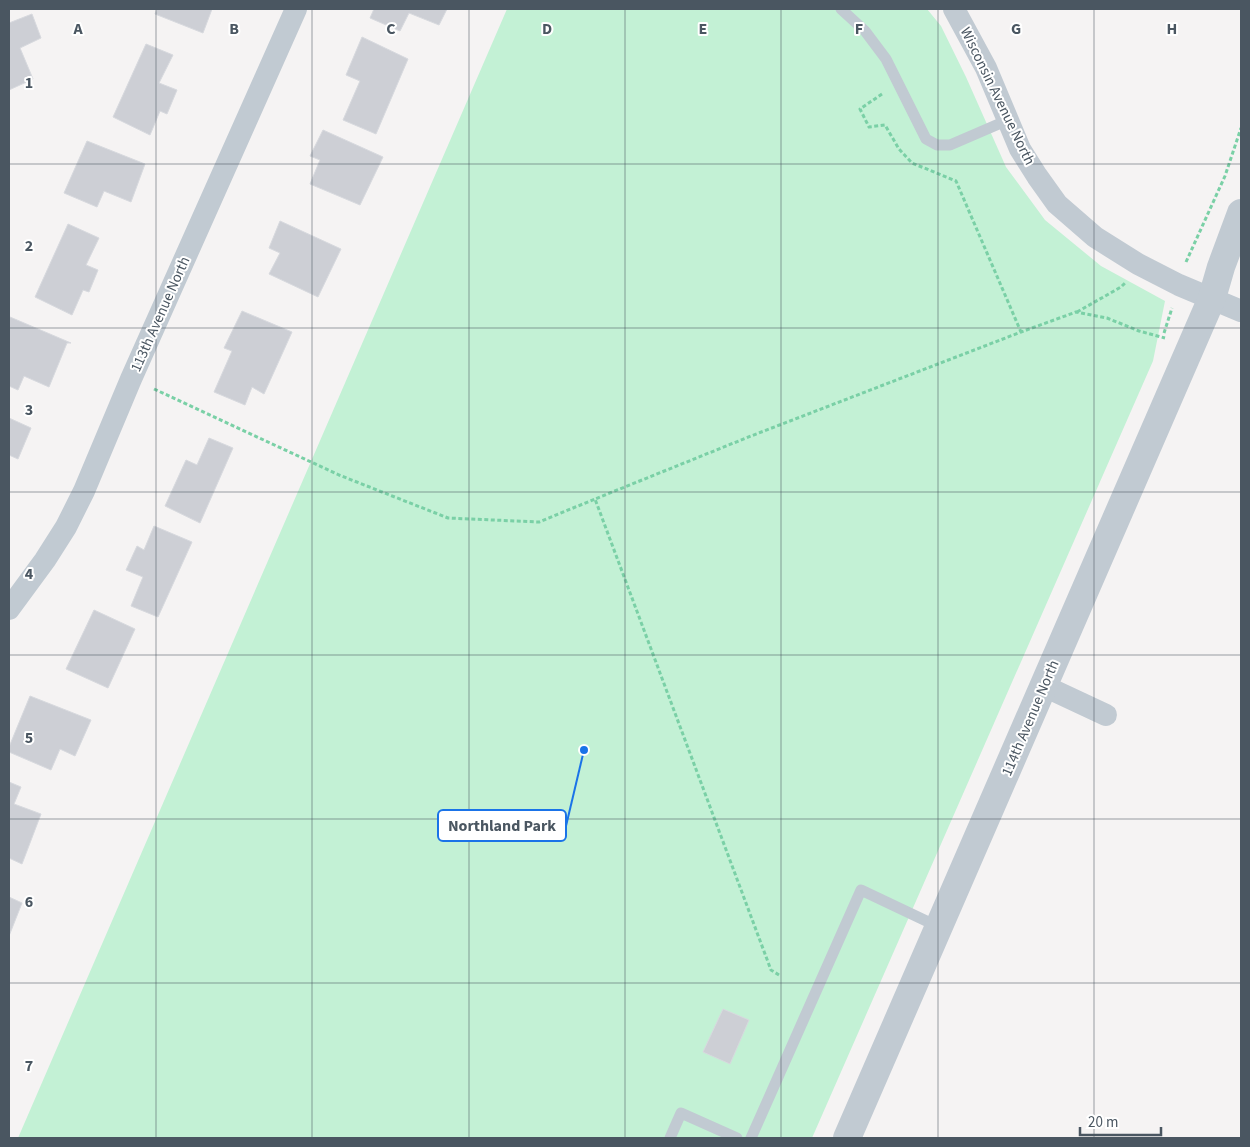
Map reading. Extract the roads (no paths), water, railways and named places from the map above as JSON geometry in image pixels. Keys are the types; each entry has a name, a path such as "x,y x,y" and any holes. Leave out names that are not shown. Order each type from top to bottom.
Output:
{"street":[{"name":"113th Avenue North","path":"9,609 45,560 66,527 84,491 131,379 296,9"},
{"name":"Wisconsin Avenue North","path":"954,9 986,68 1020,149 1057,204 1095,237 1138,264 1179,285 1241,311"},
{"name":"114th Avenue North","path":"847,1138 1212,298 1241,213"},
{"name":"114th Avenue North","path":"1212,298 1241,260"},
{"path":"1044,686 1106,715"}],"lane":[{"path":"841,9 864,31 886,59 926,140 937,145 950,145 1008,120"},
{"path":"751,1138 861,890 939,927"},
{"path":"670,1138 681,1113 737,1138"}],"place":[{"name":"Northland Park","path":"584,750"}]}
